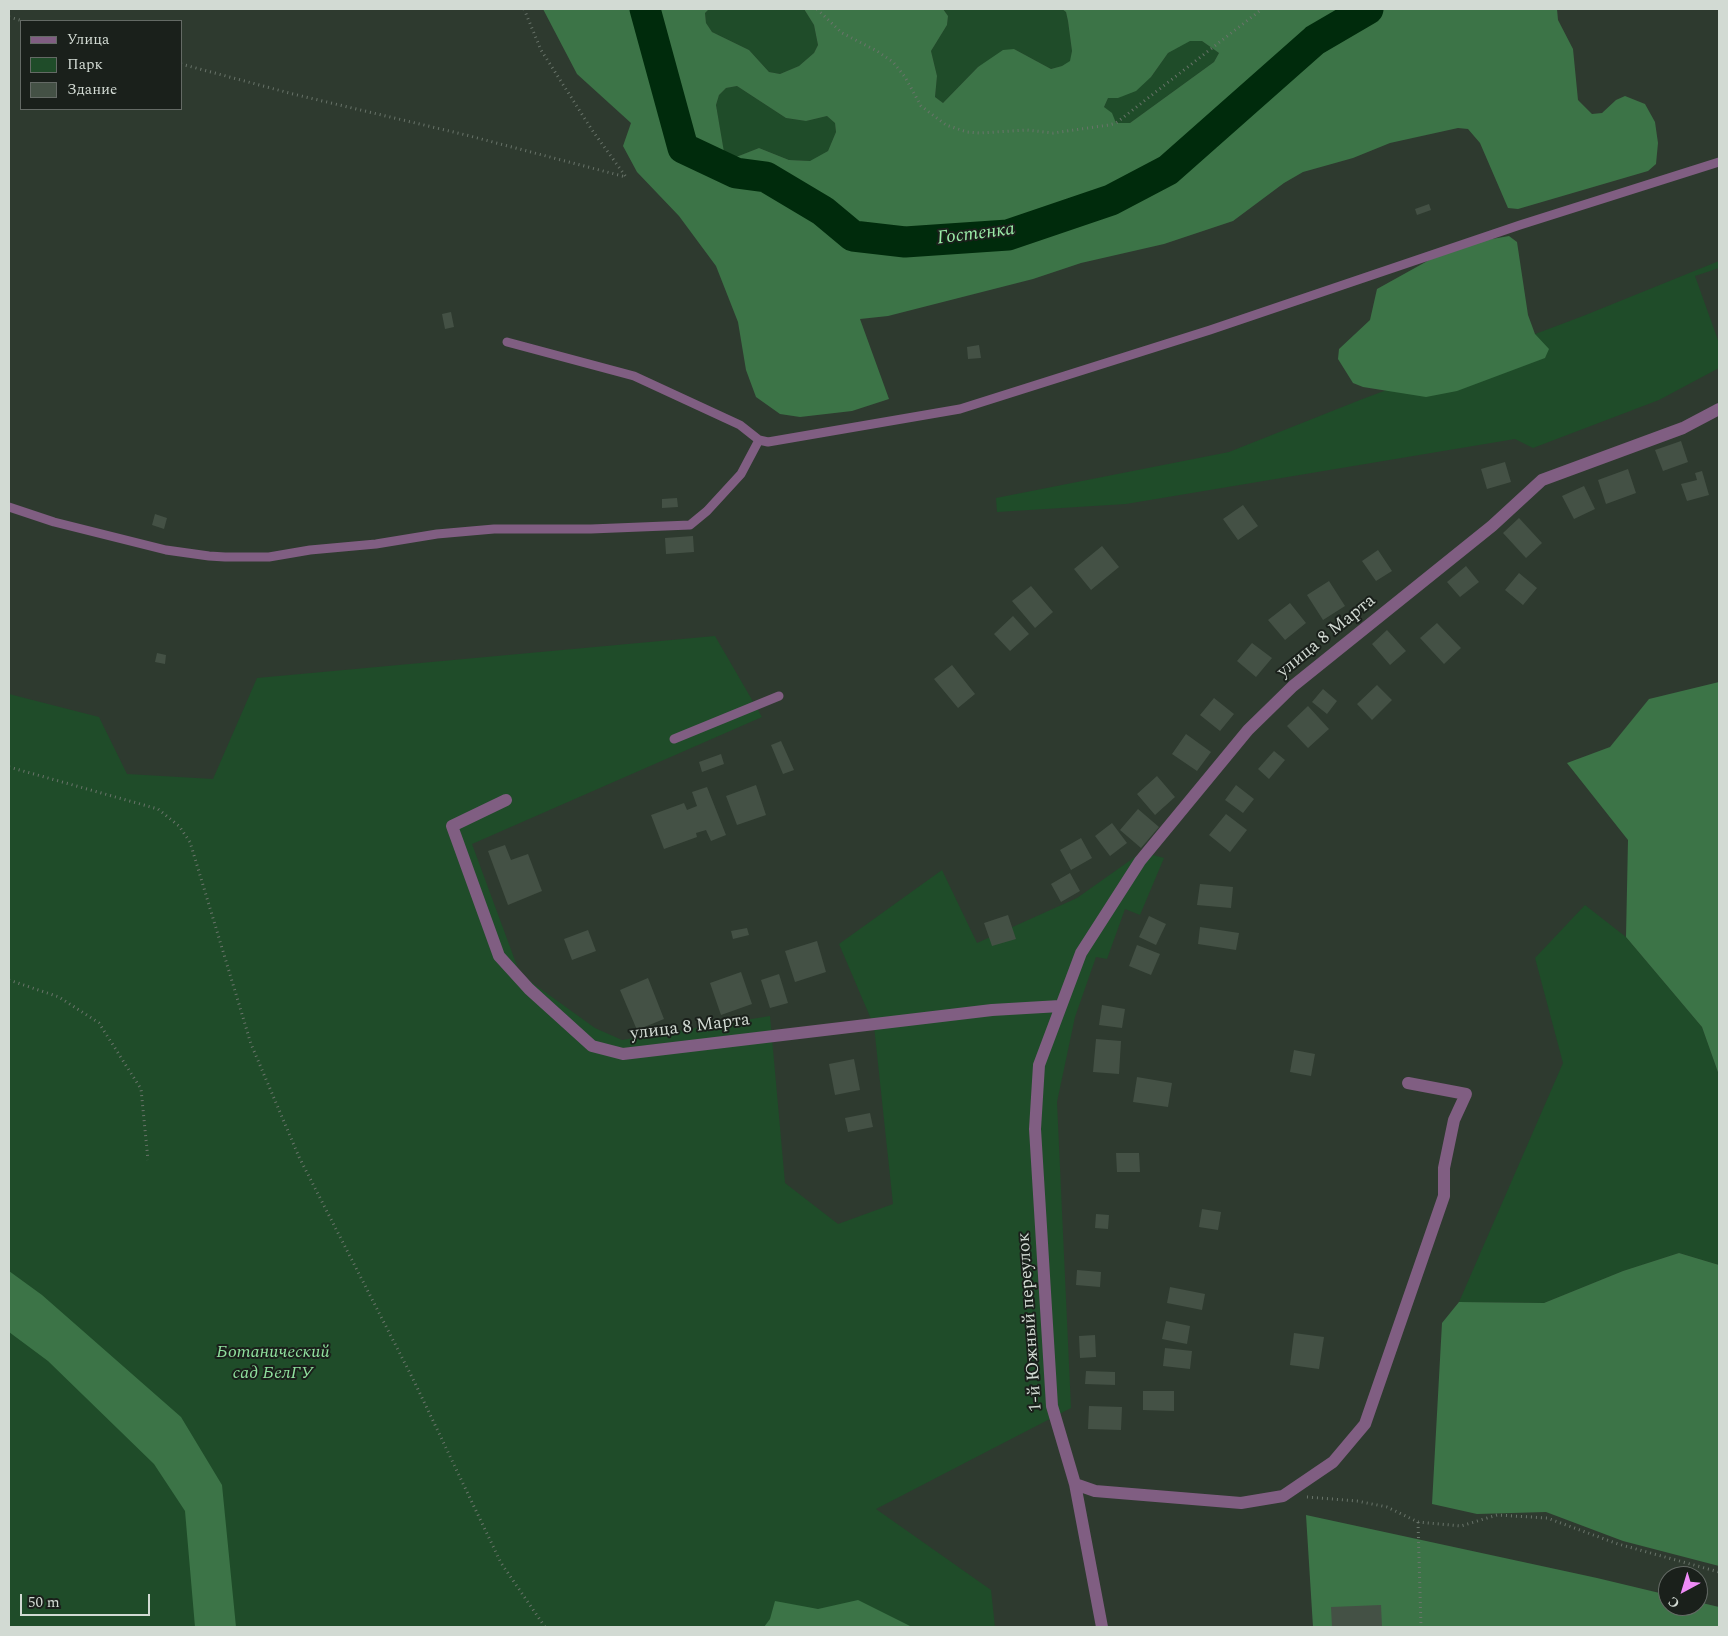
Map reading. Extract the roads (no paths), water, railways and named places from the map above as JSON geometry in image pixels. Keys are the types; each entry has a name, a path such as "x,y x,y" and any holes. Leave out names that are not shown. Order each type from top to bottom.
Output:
{"street":[{"name":"улица 8 Марта","path":"1035,1129 1039,1065 1081,953 1140,861 1248,730 1293,686 1492,526 1542,480 1683,428 1719,409"},
{"name":"улица 8 Марта","path":"506,800 452,826 499,956 529,990 592,1046 623,1054 992,1010 1060,1006"},
{"path":"1075,1484 1095,1491 1241,1503 1282,1496 1333,1462 1365,1424 1444,1196 1444,1168 1454,1120 1466,1094 1408,1083"},
{"name":"1-й Южный переулок","path":"1035,1129 1052,1406 1075,1484 1102,1627"}],"lane":[{"path":"507,342 634,376 740,425 759,440 768,442 960,409 1210,330 1520,225 1719,162"},
{"path":"9,508 54,522 166,550 225,557 269,557 310,550 376,544 437,534 494,530 690,525 741,474 759,440"},
{"path":"674,739 779,696"}],"waterway":[{"name":"Гостенка","path":"645,9 683,148 736,173 766,177 823,211 853,236 905,242 1008,235 1111,200 1168,170 1315,40 1368,9"}],"park label":[{"name":"Ботанический сад БелГУ","path":"273,1364"}]}
